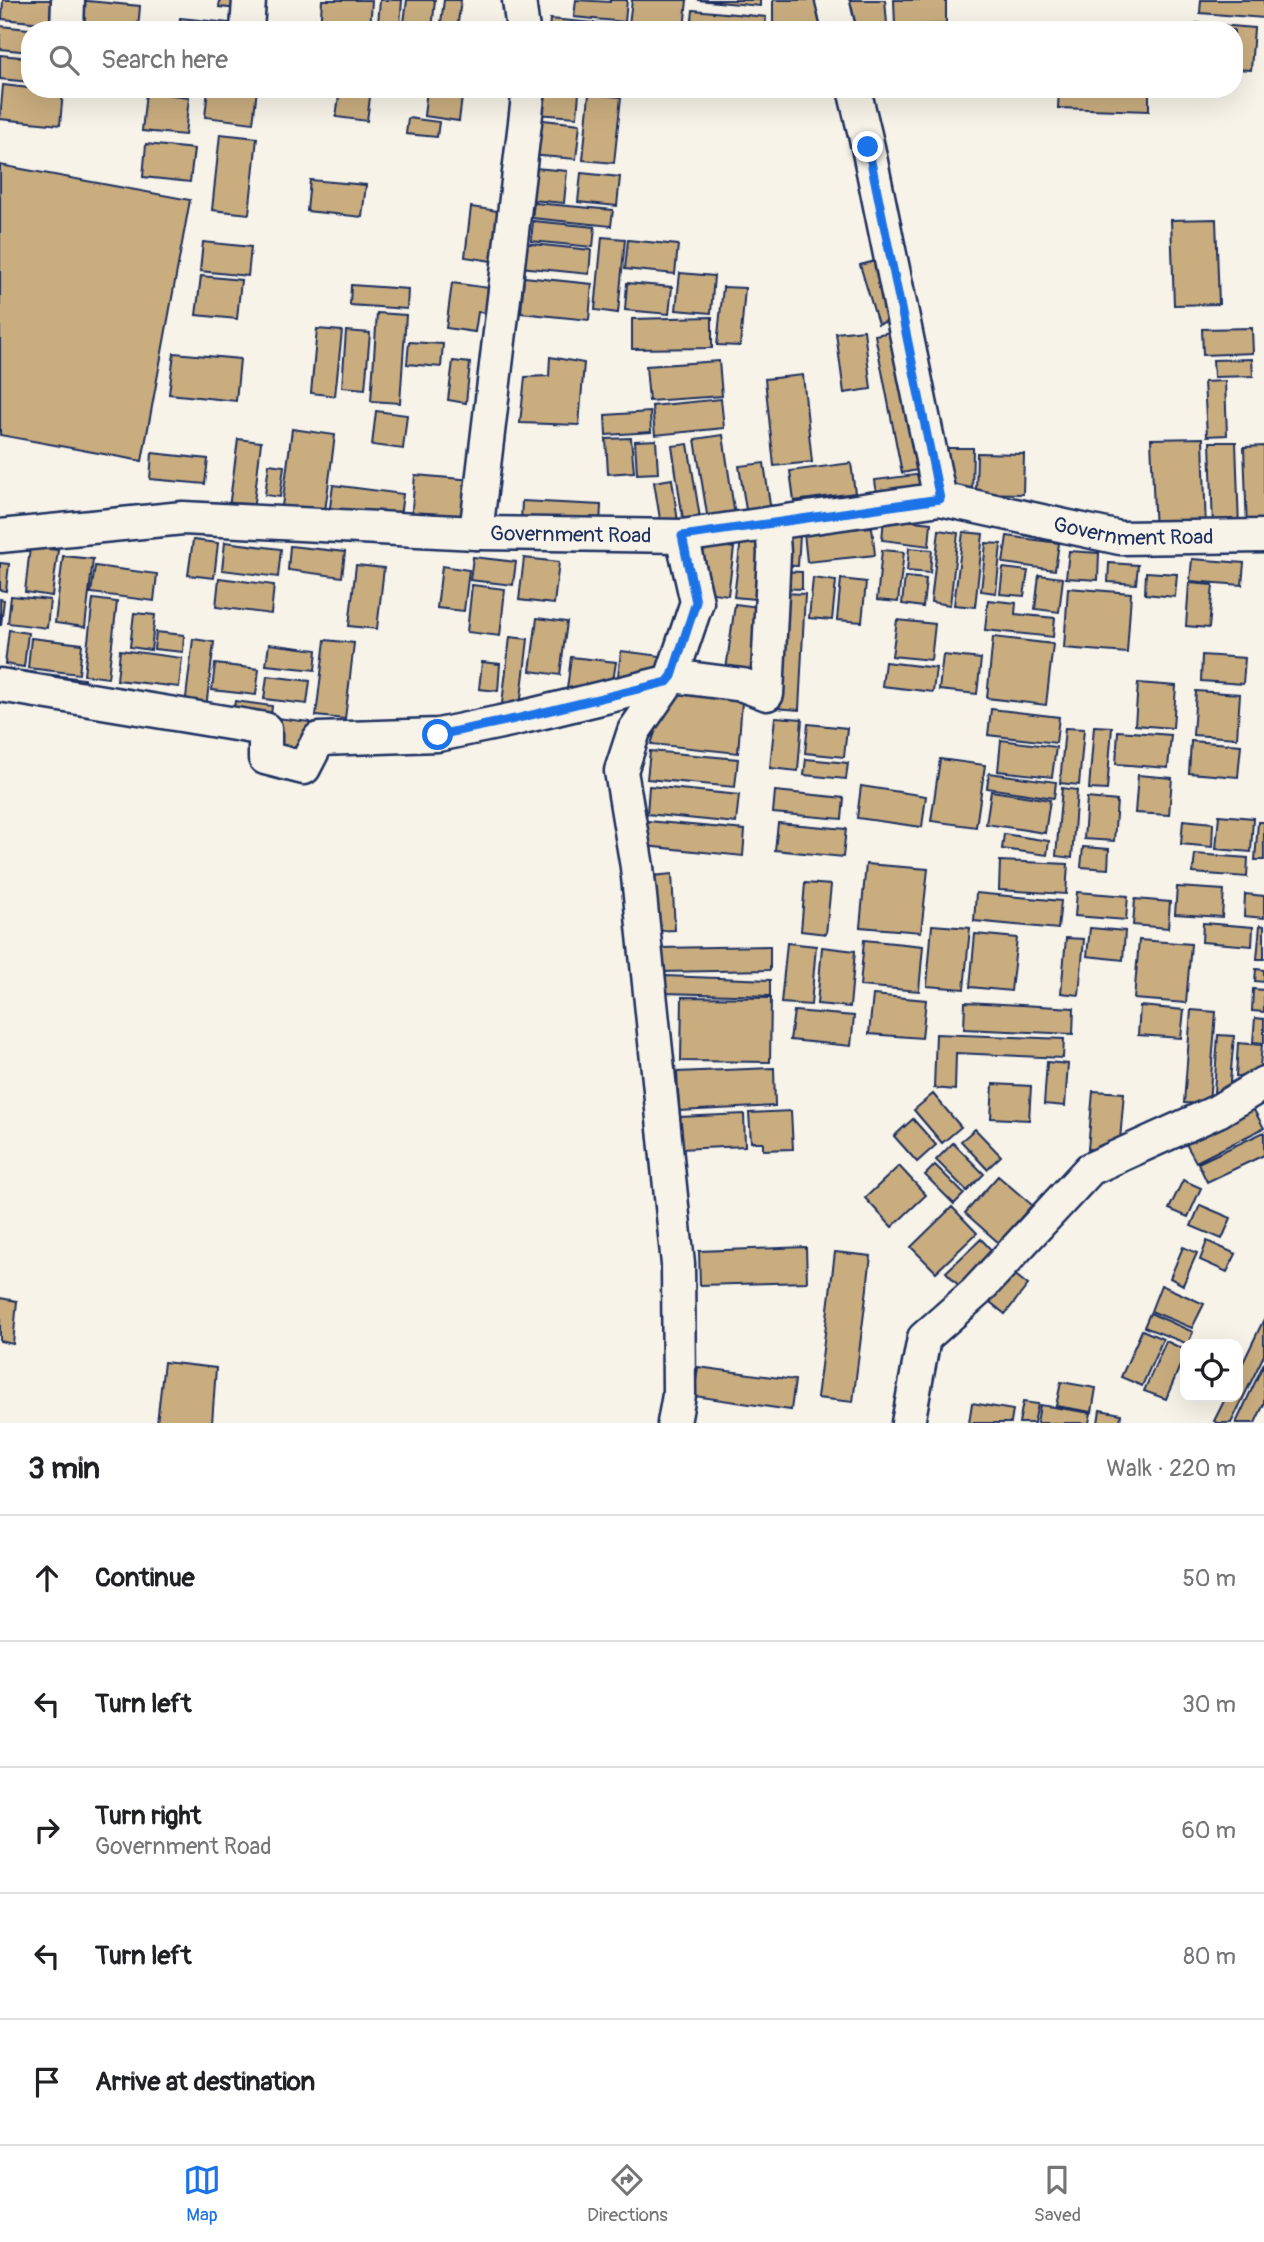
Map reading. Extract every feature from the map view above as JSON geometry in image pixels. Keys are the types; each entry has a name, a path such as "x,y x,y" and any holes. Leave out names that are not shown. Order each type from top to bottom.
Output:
{"street":[{"path":"67,21 68,0"},
{"path":"248,21 249,0"},
{"path":"519,0 522,21"},
{"path":"832,0 837,21"},
{"path":"476,533 528,98"},
{"path":"856,98 940,499"},
{"name":"Government Road","path":"0,536 183,518 476,533 682,536 940,499 1120,538 1264,536"},
{"path":"0,685 265,729 265,758 303,768 318,739 438,735 515,719 670,679 743,685 767,694 774,553 772,523"},
{"path":"674,1423 679,1395 678,1264 637,867 621,771 634,732 670,679 696,602 682,536"},
{"path":"908,1423 924,1338 976,1292 1090,1169 1217,1111 1264,1083"}],"building":[{"path":"3,0 64,0 62,21 2,19"},
{"path":"77,0 140,6 139,21 75,21"},
{"path":"220,0 240,0 239,9 219,7"},
{"path":"322,0 372,0 371,21 321,21"},
{"path":"380,0 402,0 400,21 378,21"},
{"path":"407,0 435,0 433,21 404,21"},
{"path":"444,0 461,0 458,21 441,21"},
{"path":"576,0 627,0 625,21 574,17"},
{"path":"632,0 687,0 685,21 629,21"},
{"path":"697,0 760,0 760,6"},
{"path":"773,0 820,0 823,21 773,21"},
{"path":"841,0 885,0 887,21 842,21"},
{"path":"894,0 946,0 946,21 895,21"},
{"path":"1201,0 1264,0 1264,18 1200,13"},
{"path":"693,10 766,17 766,21 692,21"},
{"path":"180,18 209,21 180,21"},
{"path":"0,26 21,28 21,51 0,49"},
{"path":"1243,27 1254,28 1251,70 1243,70"},
{"path":"0,55 21,57 21,81 0,79"},
{"path":"3,85 21,87 21,98 62,98 60,125 0,119"},
{"path":"145,98 189,98 185,135 142,131"},
{"path":"207,98 256,98 253,123 205,117"},
{"path":"339,98 370,98 367,121 336,117"},
{"path":"426,98 462,98 459,121 424,116"},
{"path":"537,98 579,98 577,117 536,114"},
{"path":"589,98 621,98 614,163 583,160"},
{"path":"1059,98 1149,98 1149,111 1058,108"},
{"path":"408,118 439,122 437,137 406,134"},
{"path":"534,119 580,124 576,159 530,155"},
{"path":"220,134 257,138 249,214 212,210"},
{"path":"146,144 194,149 190,182 143,177"},
{"path":"0,165 190,200 142,461 0,435"},
{"path":"535,168 567,171 564,203 532,200"},
{"path":"581,173 620,177 617,206 578,202"},
{"path":"310,180 366,185 362,217 307,211"},
{"path":"534,203 613,210 611,226 532,218"},
{"path":"471,207 505,212 499,262 465,257"},
{"path":"1216,219 1219,304 1174,305 1171,220"},
{"path":"533,221 595,227 593,247 531,241"},
{"path":"602,237 625,239 618,313 595,310"},
{"path":"628,240 678,245 675,274 625,269"},
{"path":"203,242 251,247 248,276 200,271"},
{"path":"522,243 591,250 589,274 520,267"},
{"path":"879,260 896,319 878,324 860,265"},
{"path":"680,273 714,276 711,313 676,310"},
{"path":"201,276 241,280 237,319 196,315"},
{"path":"524,277 592,284 589,320 521,313"},
{"path":"452,283 497,289 494,314 478,312 475,332 446,328"},
{"path":"627,283 672,287 669,314 625,310"},
{"path":"351,285 408,289 407,309 350,305"},
{"path":"723,287 745,288 740,346 717,345"},
{"path":"377,313 406,315 400,403 371,401"},
{"path":"712,317 712,348 632,349 632,319"},
{"path":"1252,328 1253,353 1203,355 1202,329"},
{"path":"317,329 342,331 335,396 311,393"},
{"path":"864,330 871,389 844,393 836,333"},
{"path":"901,330 927,468 902,473 875,335"},
{"path":"346,331 370,333 365,389 342,387"},
{"path":"409,342 443,344 441,367 407,364"},
{"path":"174,353 240,359 236,401 169,394"},
{"path":"550,357 584,363 579,425 520,423 525,377 549,376"},
{"path":"1252,359 1253,376 1214,377 1213,360"},
{"path":"453,361 470,363 466,403 448,400"},
{"path":"719,361 722,396 649,401 646,366"},
{"path":"803,375 812,462 774,466 765,379"},
{"path":"1225,381 1227,435 1207,436 1204,382"},
{"path":"721,399 724,428 655,435 652,406"},
{"path":"376,411 407,415 403,449 372,445"},
{"path":"650,412 651,432 606,435 605,415"},
{"path":"292,429 335,435 324,519 281,514"},
{"path":"723,435 736,523 709,527 695,439"},
{"path":"631,438 634,472 608,474 606,439"},
{"path":"1203,438 1206,532 1155,534 1151,439"},
{"path":"238,439 261,442 253,511 229,508"},
{"path":"656,440 658,473 637,474 635,441"},
{"path":"1210,442 1236,442 1239,528 1213,528"},
{"path":"688,444 701,524 684,526 672,446"},
{"path":"1264,446 1264,529 1247,529 1244,447"},
{"path":"946,448 973,448 972,495 945,494"},
{"path":"152,453 208,459 205,484 150,479"},
{"path":"977,453 1024,454 1023,494 976,493"},
{"path":"764,463 771,512 747,516 739,466"},
{"path":"851,463 855,493 794,501 790,471"},
{"path":"269,464 284,466 280,497 265,495"},
{"path":"931,473 933,496 878,504 875,480"},
{"path":"415,475 473,480 469,525 411,520"},
{"path":"672,479 678,522 661,525 654,482"},
{"path":"333,485 403,494 399,524 329,515"},
{"path":"522,501 601,505 600,526 521,522"},
{"path":"884,518 931,523 929,546 882,540"},
{"path":"872,527 875,555 807,562 804,533"},
{"path":"939,530 958,533 950,605 931,602"},
{"path":"963,532 983,534 975,607 954,605"},
{"path":"777,534 800,535 798,566 775,565"},
{"path":"1007,536 1059,543 1055,570 1003,563"},
{"path":"741,539 772,543 765,600 734,597"},
{"path":"193,540 218,543 214,578 188,575"},
{"path":"225,542 281,549 278,577 222,570"},
{"path":"703,543 734,548 728,595 697,591"},
{"path":"986,543 1001,544 996,593 981,591"},
{"path":"290,546 345,552 342,577 288,570"},
{"path":"30,547 58,550 52,596 25,592"},
{"path":"909,548 932,550 930,573 907,571"},
{"path":"882,550 904,552 898,602 877,600"},
{"path":"1069,551 1099,553 1098,580 1066,578"},
{"path":"63,556 93,559 85,627 55,623"},
{"path":"473,557 516,562 513,585 470,580"},
{"path":"524,558 559,562 554,604 519,600"},
{"path":"1192,559 1244,563 1242,585 1190,581"},
{"path":"0,563 9,564 6,591 0,590"},
{"path":"1109,563 1138,565 1136,584 1108,582"},
{"path":"356,565 384,568 377,629 349,626"},
{"path":"95,566 157,574 154,601 91,593"},
{"path":"442,566 469,570 464,611 437,608"},
{"path":"1003,568 1028,571 1024,596 1000,594"},
{"path":"776,571 802,572 802,589 775,588"},
{"path":"1146,572 1177,574 1175,597 1145,594"},
{"path":"1039,575 1063,578 1059,612 1035,609"},
{"path":"905,577 926,579 923,607 902,604"},
{"path":"219,578 274,585 271,614 216,607"},
{"path":"813,578 836,581 832,620 809,618"},
{"path":"841,579 866,582 862,622 837,620"},
{"path":"1189,583 1213,585 1209,628 1186,626"},
{"path":"472,585 505,589 500,636 467,632"},
{"path":"1068,588 1131,593 1127,653 1064,648"},
{"path":"781,593 805,594 799,710 776,708"},
{"path":"11,596 50,600 47,628 8,623"},
{"path":"0,599 4,600 1,625 0,625"},
{"path":"93,599 117,602 108,678 84,675"},
{"path":"988,600 1016,603 1015,614 1055,618 1053,637 985,630"},
{"path":"735,604 767,608 757,681 725,677"},
{"path":"134,613 155,615 151,650 130,647"},
{"path":"537,618 567,622 560,675 530,671"},
{"path":"897,620 935,624 931,660 892,656"},
{"path":"9,630 28,633 24,667 5,664"},
{"path":"156,632 184,635 183,652 154,649"},
{"path":"510,637 528,639 520,707 502,704"},
{"path":"993,637 1053,644 1046,705 987,698"},
{"path":"31,638 82,644 79,674 28,668"},
{"path":"193,639 214,642 206,708 185,706"},
{"path":"325,640 354,643 345,719 316,716"},
{"path":"269,644 317,650 315,670 266,665"},
{"path":"120,650 182,658 179,687 117,680"},
{"path":"621,651 661,656 657,680 618,676"},
{"path":"943,655 981,659 977,694 939,690"},
{"path":"1202,655 1245,658 1243,684 1201,681"},
{"path":"571,657 616,662 611,694 567,689"},
{"path":"482,662 500,664 498,691 479,689"},
{"path":"885,662 936,668 933,692 882,686"},
{"path":"215,664 259,669 256,695 212,690"},
{"path":"23,671 84,679 82,690 22,683"},
{"path":"267,676 310,681 307,704 264,699"},
{"path":"1138,683 1176,686 1173,728 1135,725"},
{"path":"671,686 743,689 738,753 651,744"},
{"path":"1196,691 1240,694 1237,738 1193,735"},
{"path":"235,701 272,706 270,724 232,720"},
{"path":"991,709 1059,717 1056,743 988,735"},
{"path":"775,717 802,719 798,771 770,768"},
{"path":"277,718 310,722 305,759 273,756"},
{"path":"808,724 847,728 844,757 805,753"},
{"path":"1094,726 1112,727 1107,790 1089,789"},
{"path":"1065,728 1084,729 1079,785 1060,783"},
{"path":"1118,731 1171,735 1168,768 1116,764"},
{"path":"1001,740 1056,747 1052,777 998,771"},
{"path":"1191,741 1241,745 1238,777 1189,773"},
{"path":"650,751 738,759 735,787 647,779"},
{"path":"806,759 848,763 846,779 804,775"},
{"path":"940,759 985,765 976,827 931,821"},
{"path":"989,773 1056,782 1054,798 987,788"},
{"path":"1138,775 1172,778 1169,815 1135,813"},
{"path":"649,786 739,795 736,823 647,814"},
{"path":"861,786 926,796 922,827 857,818"},
{"path":"1062,788 1077,790 1072,858 1056,856"},
{"path":"775,791 844,798 842,819 773,813"},
{"path":"991,791 1050,800 1045,833 986,824"},
{"path":"1087,798 1117,801 1114,841 1084,839"},
{"path":"1219,815 1253,818 1251,852 1216,849"},
{"path":"1183,820 1213,823 1212,847 1181,844"},
{"path":"647,821 745,830 743,856 645,846"},
{"path":"1258,822 1264,822 1264,860 1255,860"},
{"path":"778,823 846,829 843,857 775,850"},
{"path":"1004,834 1049,841 1047,855 1002,849"},
{"path":"1083,847 1109,849 1108,869 1081,867"},
{"path":"1195,854 1248,858 1247,877 1193,873"},
{"path":"1000,861 1068,864 1066,894 999,890"},
{"path":"866,864 928,869 921,932 860,927"},
{"path":"672,874 675,930 655,931 652,876"},
{"path":"805,883 831,885 826,934 801,931"},
{"path":"1177,887 1224,890 1222,917 1175,914"},
{"path":"1077,892 1128,896 1126,920 1075,916"},
{"path":"976,893 1061,901 1058,929 974,921"},
{"path":"1245,894 1264,896 1264,918 1244,916"},
{"path":"1135,899 1170,902 1168,928 1133,925"},
{"path":"1203,923 1253,927 1252,946 1202,942"},
{"path":"932,925 970,928 964,989 927,986"},
{"path":"1260,925 1264,926 1264,959 1257,959"},
{"path":"1090,928 1125,931 1123,960 1087,956"},
{"path":"975,934 1017,938 1011,991 970,987"},
{"path":"1066,938 1084,939 1079,995 1061,993"},
{"path":"864,940 923,946 919,991 860,986"},
{"path":"1139,940 1191,944 1186,1003 1134,999"},
{"path":"787,943 816,946 811,1005 781,1003"},
{"path":"770,946 770,970 661,972 660,948"},
{"path":"822,947 855,951 850,1007 817,1004"},
{"path":"1256,969 1264,970 1264,982 1255,981"},
{"path":"665,976 770,980 770,996 664,993"},
{"path":"1253,989 1264,990 1264,1012 1252,1011"},
{"path":"873,995 926,1000 922,1038 869,1034"},
{"path":"682,997 771,998 770,1062 681,1061"},
{"path":"965,1002 1074,1008 1073,1034 964,1029"},
{"path":"1140,1006 1184,1010 1181,1038 1138,1035"},
{"path":"1191,1010 1216,1012 1209,1104 1184,1103"},
{"path":"794,1011 854,1016 851,1046 790,1040"},
{"path":"1255,1018 1264,1019 1264,1043 1253,1042"},
{"path":"936,1034 1064,1039 1063,1058 956,1053 955,1090 934,1088"},
{"path":"1218,1035 1234,1036 1229,1093 1214,1092"},
{"path":"1238,1043 1262,1045 1259,1077 1236,1076"},
{"path":"1047,1062 1068,1064 1065,1106 1044,1104"},
{"path":"774,1068 775,1106 679,1111 677,1072"},
{"path":"993,1084 1031,1086 1029,1120 991,1118"},
{"path":"1093,1091 1124,1093 1119,1152 1088,1149"},
{"path":"933,1094 961,1127 942,1143 914,1110"},
{"path":"1254,1110 1264,1128 1196,1162 1186,1144"},
{"path":"791,1111 793,1149 763,1150 763,1142 751,1142 749,1113"},
{"path":"744,1114 745,1146 680,1149 679,1117"},
{"path":"913,1119 936,1145 917,1162 894,1136"},
{"path":"975,1129 1001,1156 987,1169 961,1141"},
{"path":"1264,1132 1264,1155 1207,1182 1198,1163"},
{"path":"953,1143 984,1174 967,1191 936,1160"},
{"path":"935,1165 964,1194 954,1204 925,1175"},
{"path":"899,1166 926,1195 892,1227 865,1198"},
{"path":"998,1176 1032,1205 999,1243 965,1213"},
{"path":"1183,1180 1201,1188 1188,1217 1169,1209"},
{"path":"1200,1205 1231,1218 1222,1239 1191,1226"},
{"path":"952,1207 977,1233 936,1272 911,1247"},
{"path":"981,1239 995,1254 960,1287 946,1272"},
{"path":"1207,1241 1236,1254 1227,1272 1200,1260"},
{"path":"806,1247 807,1282 700,1285 699,1251"},
{"path":"1183,1247 1197,1253 1183,1285 1170,1278"},
{"path":"835,1252 871,1256 853,1402 817,1398"},
{"path":"1003,1265 1028,1285 1005,1314 980,1294"},
{"path":"1161,1285 1204,1304 1192,1328 1151,1311"},
{"path":"0,1298 17,1301 13,1344 0,1341"},
{"path":"1150,1313 1193,1332 1190,1339 1180,1341 1144,1327"},
{"path":"1264,1319 1264,1355 1243,1398 1243,1363"},
{"path":"1142,1330 1163,1339 1142,1386 1121,1377"},
{"path":"1166,1341 1180,1348 1180,1366 1166,1399 1144,1391"},
{"path":"164,1362 216,1368 212,1423 157,1423"},
{"path":"1264,1363 1264,1404 1255,1423 1236,1423"},
{"path":"698,1367 795,1380 791,1410 694,1396"},
{"path":"1061,1382 1096,1388 1092,1412 1056,1406"},
{"path":"1023,1402 1038,1404 1034,1423 1019,1423"},
{"path":"1224,1402 1241,1402 1231,1423 1214,1421"},
{"path":"972,1403 1013,1410 1011,1423 969,1423"},
{"path":"1040,1405 1091,1413 1089,1423 1037,1423"},
{"path":"1100,1410 1121,1414 1120,1423 1098,1423"}],"route":[{"path":"438,735 575,706 667,682 672,676 696,602 682,536 940,499 868,147"}]}
